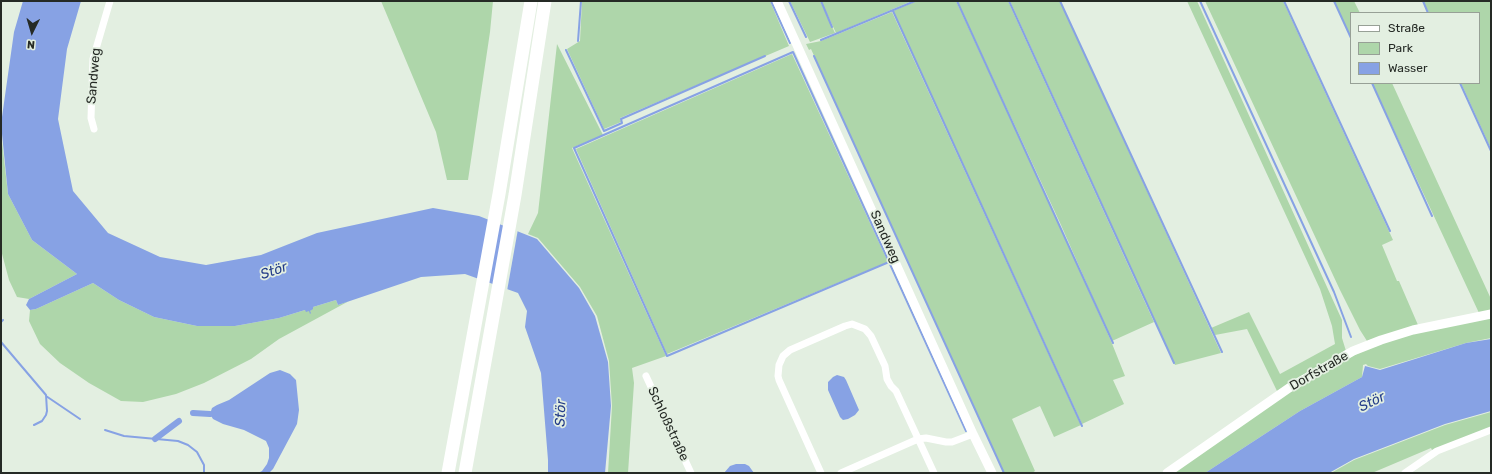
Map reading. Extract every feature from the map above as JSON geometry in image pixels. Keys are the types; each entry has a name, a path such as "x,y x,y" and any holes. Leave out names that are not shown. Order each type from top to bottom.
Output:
{"highway":[{"path":"448,473 500,187 531,1"},
{"path":"465,473 515,194 546,1"}],"street":[{"name":"Sandweg","path":"94,129 91,118 93,59 110,1"},
{"name":"Sandweg","path":"778,1 973,434 992,473"},
{"name":"Dorfstraße","path":"1167,473 1289,388 1358,349 1413,330 1491,314"},
{"path":"821,473 779,380 778,371 780,360 790,350 852,324 860,326 868,331 871,336 885,366 887,379 896,391 934,473"},
{"name":"Schloßstraße","path":"646,376 691,473"},
{"path":"1406,473 1437,451 1491,430"},
{"path":"841,473 918,439 926,438 952,442 973,434"}],"green space":[{"path":"381,1 493,1 490,32 468,180 447,180 436,132"},
{"path":"582,1 770,1 789,46 620,118 621,122 604,129 567,49 580,41"},
{"path":"790,1 820,1 835,33 810,42"},
{"path":"821,1 912,1 836,33"},
{"path":"917,1 956,1 1060,226 1125,376 1113,380 1124,404 1082,424 893,11"},
{"path":"957,1 1008,1 1154,322 1112,341 1061,225"},
{"path":"1010,1 1060,1 1221,353 1175,365"},
{"path":"1187,1 1197,1 1342,320 1342,338 1346,351 1277,391 1247,329 1215,335 1211,328 1249,312 1280,374 1335,344 1332,326 1320,289"},
{"path":"1205,1 1283,1 1393,240 1382,245 1418,325 1367,341 1340,290"},
{"path":"1334,1 1354,1 1360,12 1350,12 1350,35"},
{"path":"1423,1 1491,1 1491,149 1461,84 1480,84 1480,12 1428,12"},
{"path":"892,12 1081,425 1054,437 1040,406 1012,419 1035,471 1032,473 1005,473 1003,470 811,49 809,50 806,44 821,41"},
{"path":"557,44 603,135 572,148 666,356 632,368 634,383 628,473 608,473 612,406 609,361 597,316 580,287 538,238 528,234 538,213"},
{"path":"792,54 888,262 667,354 576,149"},
{"path":"1372,84 1392,84 1491,299 1491,310 1479,313"},
{"path":"1,133 8,194 32,240 77,274 29,299 17,297 9,280 1,250"},
{"path":"93,283 119,300 154,317 197,326 235,326 279,318 305,310 310,311 313,307 336,300 338,305 349,301 279,339 251,359 204,383 176,394 143,402 121,401 89,383 60,363 40,344 29,321 30,310 36,309"},
{"path":"1491,318 1491,338 1466,343 1380,369 1368,366 1366,364 1363,365 1362,377 1300,411 1205,473 1172,473 1290,391 1374,345 1414,333"},
{"path":"1491,412 1491,428 1433,452 1431,448 1372,473 1331,473 1354,460 1445,425"}],"water":[{"name":"Stör","path":"23,1 81,1 67,49 58,119 73,191 108,233 160,257 206,265 261,255 317,233 433,208 479,216 537,239 579,288 595,316 608,362 611,406 605,473 548,473 541,373 525,327 527,311 518,293 465,274 421,277 338,305 336,300 313,307 310,314 309,311 306,312 305,310 279,318 235,326 197,326 154,317 119,300 93,283 36,309 30,310 26,305 29,299 77,274 32,240 8,194 1,124 14,32"},
{"name":"Stör","path":"1491,339 1491,411 1445,424 1354,459 1329,473 1205,473 1300,411 1362,377 1365,366 1380,370 1466,343"},
{"path":"280,370 290,374 296,380 299,410 297,424 273,469 269,473 258,473 262,471 269,458 269,448 266,441 244,430 223,424 213,419 210,414 212,408 229,400 270,373"},
{"path":"837,375 844,377 846,380 859,410 855,415 843,420 840,417 828,390 828,382"},
{"path":"745,464 749,466 754,473 724,473 730,466"}],"pier":[{"path":"504,224 518,229 507,291 493,286"}],"waterway":[{"path":"578,41 581,1"},
{"path":"771,1 790,43"},
{"path":"789,1 806,37"},
{"path":"821,1 832,27"},
{"path":"821,40 915,1"},
{"path":"957,1 1113,343"},
{"path":"1009,1 1174,363"},
{"path":"1060,1 1222,352"},
{"path":"1200,1 1334,292 1351,337"},
{"path":"1284,1 1390,231"},
{"path":"1334,1 1350,36"},
{"path":"1423,1 1428,12"},
{"path":"893,11 1082,426"},
{"path":"566,50 604,131 622,123 621,119 765,56"},
{"path":"793,52 889,262 667,356 574,148 793,52"},
{"path":"814,56 1004,473"},
{"path":"1372,84 1432,216"},
{"path":"1460,84 1491,151"},
{"path":"889,262 966,431"},
{"path":"1,342 46,395 46,415 42,421 34,425"},
{"path":"46,396 80,419"},
{"path":"193,413 210,414"},
{"path":"155,439 179,421"},
{"path":"105,430 124,436 178,441 188,445 197,452 204,465 204,473"}]}
